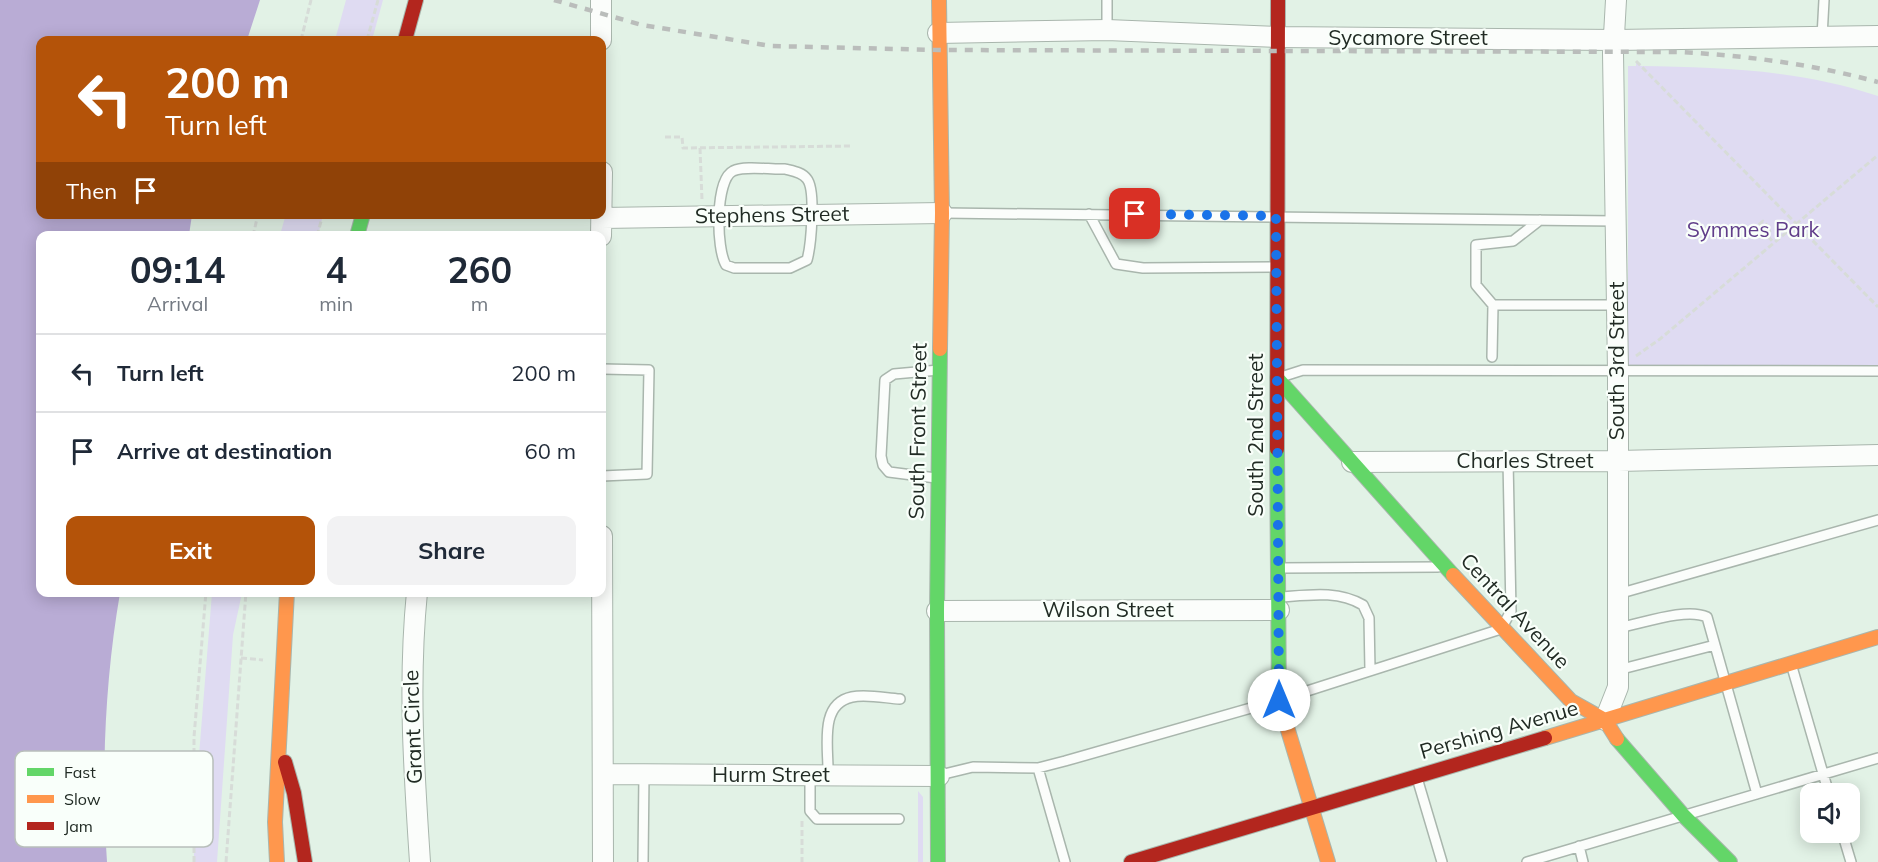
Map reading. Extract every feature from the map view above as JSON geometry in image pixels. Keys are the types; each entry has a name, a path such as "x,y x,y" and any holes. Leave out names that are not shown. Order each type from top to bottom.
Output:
{"street":[{"path":"406,36 416,0"},
{"path":"601,0 601,36"},
{"name":"South Front Street","path":"938,862 937,611 942,213 939,0"},
{"name":"South 2nd Street","path":"1278,0 1276,267 1279,700 1328,862"},
{"name":"South 3rd Street","path":"1605,720 1618,687 1618,371 1613,53 1616,40 1616,0"},
{"name":"Sycamore Street","path":"938,33 1107,30 1278,37 1616,40 1878,36"},
{"name":"Stephens Street","path":"601,227 720,216 942,213"},
{"name":"Central Avenue","path":"1277,378 1501,629 1570,701 1605,720 1615,737 1683,815 1730,862"},
{"name":"Charles Street","path":"1352,462 1618,461 1878,456"},
{"path":"277,862 275,822 287,597"},
{"name":"Grant Circle","path":"417,597 411,665 412,744 420,862"},
{"path":"602,597 603,862"},
{"name":"Wilson Street","path":"937,611 1279,604"},
{"name":"Pershing Avenue","path":"1131,862 1311,806 1878,638"},
{"path":"279,741 294,793 305,862"},
{"name":"Hurm Street","path":"603,774 939,776"}],"lane":[{"path":"1107,0 1107,30"},
{"path":"1822,37 1824,0"},
{"path":"735,170 797,172 808,179 812,193 810,250 807,260 790,268 734,268 726,265 721,253 720,216 721,186 726,176 735,170"},
{"path":"942,213 1616,221"},
{"path":"1089,214 1116,264 1143,268 1276,267"},
{"path":"1492,357 1493,305 1476,285 1476,245 1513,241 1539,220"},
{"path":"1493,305 1617,305"},
{"path":"606,369 649,370 647,474 606,476"},
{"path":"939,478 889,472 883,465 881,456 885,380 894,374 940,370"},
{"path":"1277,378 1303,370 1878,371"},
{"path":"939,776 974,767 1038,768 1279,700 1501,629 1511,611 1508,460"},
{"path":"1618,594 1878,520"},
{"path":"1278,568 1446,567"},
{"path":"1279,604 1322,594 1345,597 1363,605 1369,618 1370,670"},
{"path":"1618,628 1685,614 1700,614 1707,617 1757,794"},
{"path":"1618,670 1715,645"},
{"path":"1792,664 1825,783"},
{"path":"899,819 817,819 810,811 828,722 838,702 853,696 900,699"},
{"path":"1527,862 1878,758"},
{"path":"1038,768 1065,862"},
{"path":"643,862 644,774"},
{"path":"1416,776 1442,862"},
{"path":"1845,843 1851,862"},
{"path":"1579,846 1583,862"}],"path":[{"path":"302,36 311,0"},
{"path":"368,36 378,0"},
{"path":"1636,61 1878,307"},
{"path":"665,137 682,137 683,148 852,146"},
{"path":"700,148 702,203"},
{"path":"1634,357 1660,339 1878,155"},
{"path":"1763,221 1771,230 1766,234 1761,239 1753,230 1763,221"},
{"path":"1766,234 1774,243"},
{"path":"194,751 206,597"},
{"path":"226,862 246,597"},
{"path":"802,815 802,862"}],"green space":[{"path":"346,0 383,0 373,36 336,36"},
{"name":"Symmes Park","path":"1636,61 1641,66 1701,67 1790,75 1820,80 1878,96 1878,365 1628,365 1628,66 1636,66"},
{"path":"285,219 322,219 319,231 281,231"},
{"path":"212,597 241,597 233,635 217,862 194,862 194,847 213,847 213,751 199,751"},
{"path":"918,791 923,797 923,862 918,862"}],"shaded area":[{"path":"0,0 260,0 248,36 36,36 36,219 191,219 190,231 36,231 36,597 119,597 111,659 105,751 15,751 15,847 106,847 107,862 0,862"}],"railway":[{"path":"554,0 642,25 771,46 938,50 1681,52 1780,62 1829,70 1878,82"}],"traffic: fast":[{"path":"358,231 362,219"},
{"path":"938,862 937,611 940,349"},
{"path":"1277,378 1453,575"},
{"path":"1277,449 1279,700 1287,727"},
{"path":"1617,739 1683,815 1730,862"}],"traffic: slow":[{"path":"939,0 942,213 940,349"},
{"path":"1453,575 1571,701 1605,720 1617,739"},
{"path":"277,862 275,822 287,597"},
{"path":"1545,738 1878,637"},
{"path":"1287,727 1328,862"}],"traffic: jam":[{"path":"406,36 416,0"},
{"path":"1277,449 1278,0"},
{"path":"1131,862 1545,738"},
{"path":"285,762 294,793 305,862"}],"route":[{"path":"1135,214 1276,216 1279,700"}]}
